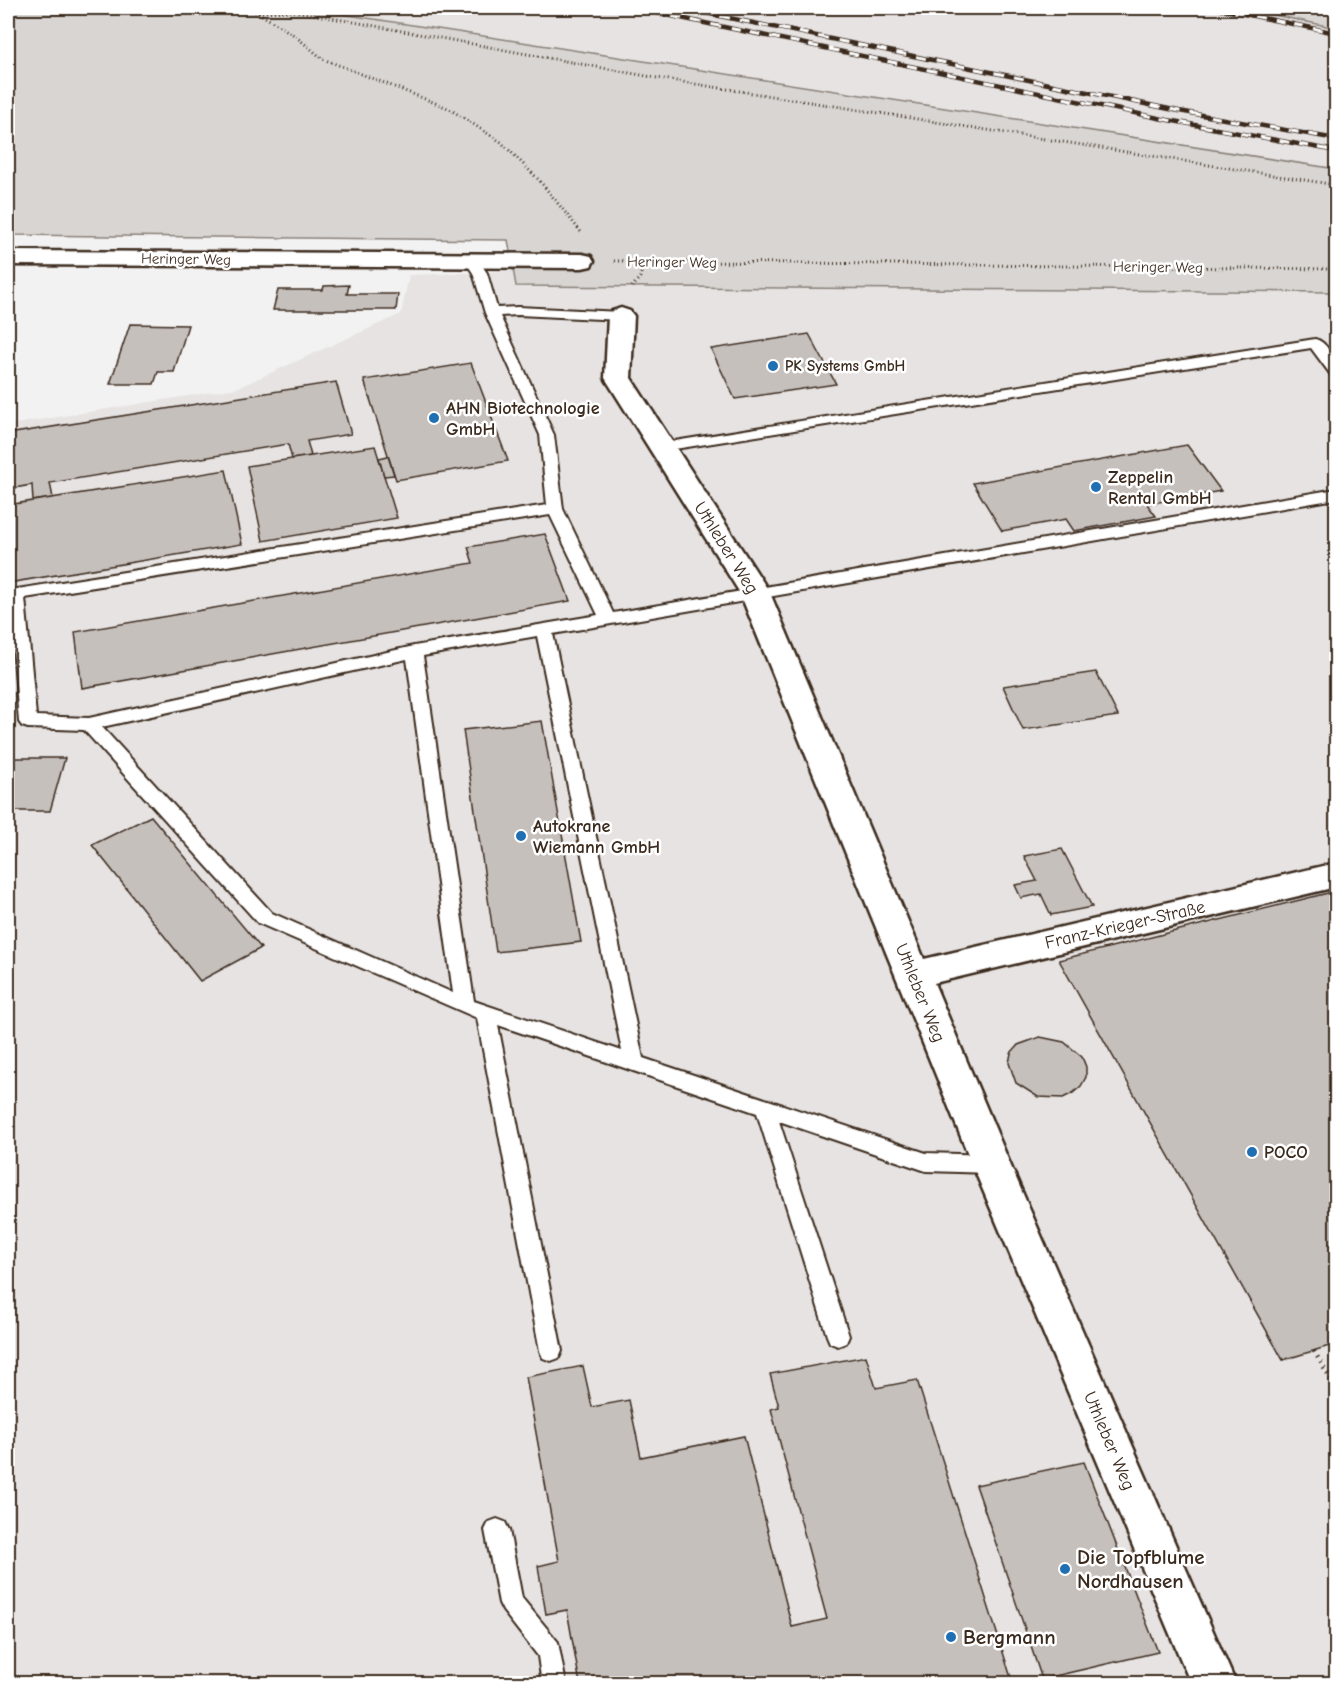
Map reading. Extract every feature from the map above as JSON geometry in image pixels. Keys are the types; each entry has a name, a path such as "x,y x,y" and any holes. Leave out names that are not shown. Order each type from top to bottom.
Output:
{"street":[{"name":"Heringer Weg","path":"8,258 582,261"},
{"name":"Uthleber Weg","path":"621,315 618,378 755,594 991,1164 1214,1683"},
{"name":"Franz-Krieger-Straße","path":"913,975 1336,875"}],"lane":[{"path":"472,261 480,273 492,313 547,435 555,509 607,617"},
{"path":"492,313 518,311 621,315"},
{"path":"662,447 1315,344 1336,372"},
{"path":"555,509 12,594 28,722 90,724 414,652 607,617 755,594 1336,494"},
{"path":"544,629 634,1062"},
{"path":"414,652 465,1006"},
{"path":"90,724 265,918 465,1006 926,1162 991,1164"},
{"path":"486,1013 551,1351"},
{"path":"765,1107 838,1336"},
{"path":"496,1530 511,1603 549,1651 554,1683"}],"path":[{"path":"235,8 257,12 294,11 657,78 1336,185"},
{"path":"257,12 294,34 322,59 448,108 501,141 539,180 581,229 582,261"},
{"name":"Heringer Weg","path":"582,261 1336,269"},
{"path":"1314,1351 1336,1389"}],"shaded area":[{"path":"8,8 303,8 1336,169 1336,292 516,286 508,240 8,235"},
{"path":"303,8 1241,8 1336,28 1336,169"},
{"path":"1241,8 1336,8 1336,28"},
{"path":"512,271 517,286 1336,292 1336,1683 8,1684 8,425 237,388 401,314 409,275"}],"building":[{"path":"349,285 347,294 398,294 396,310 273,310 278,290 323,290 324,286"},
{"path":"130,324 188,325 174,372 158,372 154,384 110,384"},
{"name":"PK Systems GmbH","path":"809,334 836,384 735,399 711,349"},
{"name":"AHN Biotechnologie GmbH","path":"471,363 508,461 396,480 364,380"},
{"path":"336,382 351,434 307,441 311,456 292,459 288,444 50,483 53,498 33,501 32,485 8,489 8,434"},
{"name":"Zeppelin Rental GmbH","path":"1187,445 1221,491 1147,504 1156,516 1074,531 1066,519 1002,531 973,483"},
{"path":"375,446 397,518 263,541 247,466"},
{"path":"388,456 394,475 384,476 379,458"},
{"path":"226,470 242,544 8,583 8,505"},
{"path":"545,534 570,601 82,688 75,632 473,563 468,547"},
{"path":"1096,672 1118,716 1023,730 1003,686"},
{"name":"Autokrane Wiemann GmbH","path":"542,721 581,942 496,952 463,730"},
{"path":"8,758 65,758 50,811 8,811"},
{"path":"151,816 261,948 200,981 92,845"},
{"path":"1062,849 1092,907 1051,915 1041,894 1021,898 1015,885 1037,881 1024,856"},
{"name":"POCO","path":"1336,891 1336,1344 1283,1360 1059,960"},
{"path":"1040,1037 1064,1042 1082,1057 1086,1067 1086,1077 1081,1086 1063,1098 1038,1097 1016,1083 1009,1063 1011,1053 1018,1045"},
{"path":"866,1356 876,1388 917,1380 1013,1684 580,1684 567,1610 546,1614 538,1566 559,1561 526,1377 583,1366 592,1407 629,1400 641,1457 744,1436 792,1627 827,1619 771,1409 779,1407 770,1374"},
{"name":"Die Topfblume Nordhausen","path":"1084,1462 1158,1652 1042,1679 976,1485"}],"railway":[{"path":"633,8 1168,120 1336,151"},
{"path":"681,8 1179,111 1336,139"},
{"path":"1215,8 1336,33"}],"place":[{"name":"PK Systems GmbH","path":"773,366"},
{"name":"AHN Biotechnologie GmbH","path":"434,418"},
{"name":"Zeppelin Rental GmbH","path":"1096,487"},
{"name":"Autokrane Wiemann GmbH","path":"521,836"},
{"name":"POCO","path":"1252,1152"},
{"name":"Die Topfblume Nordhausen","path":"1065,1569"},
{"name":"Bergmann","path":"951,1637"}]}
